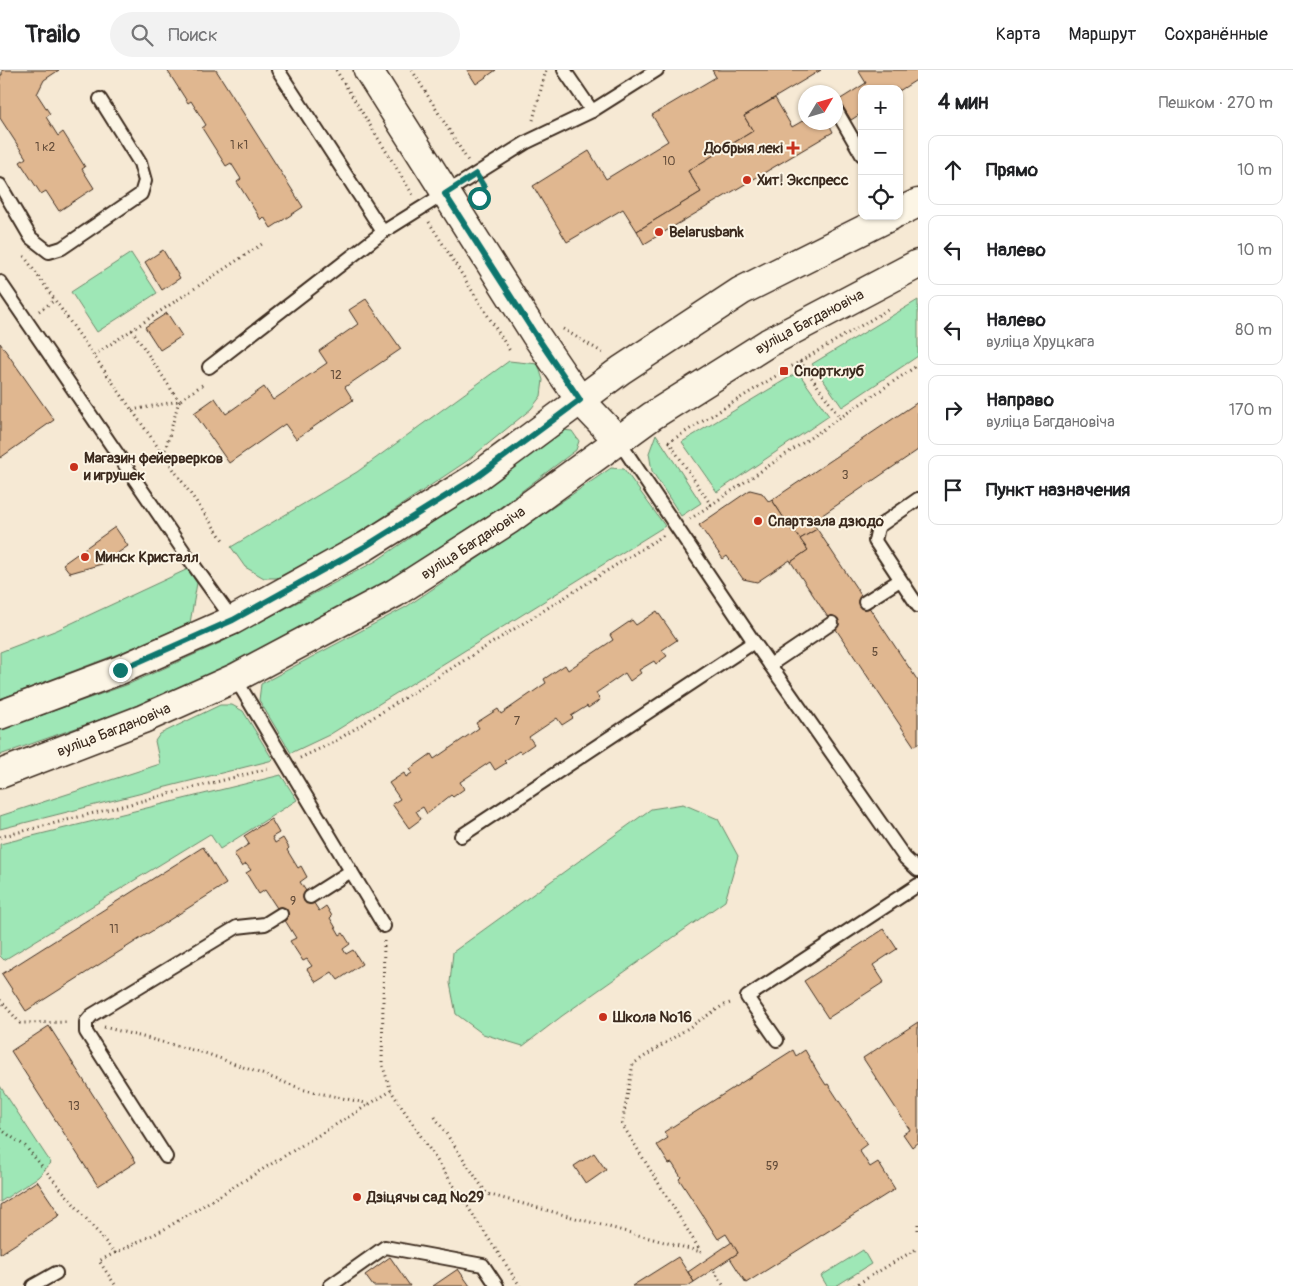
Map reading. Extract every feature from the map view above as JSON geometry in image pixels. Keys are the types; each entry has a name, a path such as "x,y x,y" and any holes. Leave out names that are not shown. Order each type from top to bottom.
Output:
{"main road":[{"path":"368,70 535,334 580,400 618,440"},
{"path":"903,210 918,203"},
{"path":"0,715 120,670 233,620 366,546 470,481 621,370 740,292 883,220"},
{"name":"вуліца Багдановіча","path":"0,774 143,719 235,678 395,593 509,520 652,416 768,343 918,264"}],"lane":[{"path":"278,70 383,232"},
{"path":"564,70 592,111"},
{"path":"209,368 383,232 528,142 592,111 657,70"},
{"path":"0,185 31,238 49,252 62,248 141,194 145,181 140,163 100,99"},
{"path":"843,122 858,148"},
{"path":"0,282 233,620"},
{"path":"618,440 770,665 905,858 918,870"},
{"path":"918,499 878,527 874,541 918,606"},
{"path":"865,602 900,580"},
{"path":"770,665 832,623"},
{"path":"461,836 754,642"},
{"path":"235,678 384,926"},
{"path":"310,896 351,871"},
{"path":"777,1040 747,997 918,885"},
{"path":"166,1157 86,1032 86,1022 92,1015 238,927 264,924 281,914"},
{"path":"330,1286 385,1247 482,1265 497,1286"},
{"path":"33,1286 56,1273"}],"path":[{"path":"412,70 476,174"},
{"path":"528,142 546,70"},
{"path":"94,355 265,242"},
{"path":"21,252 224,540"},
{"path":"711,504 669,442 800,361 893,307"},
{"path":"560,327 606,354"},
{"path":"132,330 178,401 164,455"},
{"path":"800,361 840,418"},
{"path":"0,837 286,764 334,742 677,527 918,365"},
{"path":"132,410 178,401 207,382 209,368"},
{"path":"384,926 382,1064 391,1091 520,1286"},
{"path":"435,1117 487,1194 701,1252 622,1124 633,1064 722,1006 747,997"},
{"path":"0,1000 20,1023 86,1022 208,1054 305,1090 370,1104"},
{"path":"116,1286 99,1261 163,1230 391,1091"},
{"path":"0,1129 25,1146 115,1253"},
{"path":"918,1225 918,1233"},
{"path":"854,1286 918,1248"},
{"path":"714,1271 724,1286"}],"green space":[{"path":"131,253 157,293 97,332 71,292"},
{"path":"918,300 918,356 842,407 812,364"},
{"path":"509,361 538,364 543,380 541,396 531,409 467,461 358,534 277,578 264,578 245,567 231,547 357,472"},
{"path":"798,372 829,416 717,492 682,442"},
{"path":"562,430 572,431 579,441 576,450 498,509 388,581 228,666 135,707 0,755 0,730 129,684 220,643 376,561 484,487"},
{"path":"656,434 701,503 681,516 652,471 649,453"},
{"path":"611,468 624,469 665,526 329,735 291,753 259,700 261,684 406,607"},
{"path":"188,569 197,583 190,623 118,654 0,699 0,652 57,630"},
{"path":"220,705 232,705 243,711 273,760 0,829 0,816 160,764 155,741 160,734"},
{"path":"281,775 297,800 220,849 210,834 4,960 0,956 0,844"},
{"path":"683,804 718,819 738,856 725,901 562,1016 523,1046 483,1034 456,1014 450,983 453,952 651,809"},
{"path":"0,1086 51,1163 38,1177 0,1202"},
{"path":"863,1250 871,1264 836,1286 827,1286 821,1276"}],"building":[{"path":"2,70 59,70 44,80 37,94 50,114 46,117 58,136 63,132 85,167 82,169 94,188 59,211 46,191 41,194 20,162 26,158 0,118 0,75 2,75"},
{"path":"167,70 216,70 303,207 271,228 264,217 261,220 237,182 241,179 231,163 226,166 202,128 206,125 191,101 188,103"},
{"path":"467,70 496,70 476,84"},
{"path":"712,70 821,70 744,116 753,131 688,171 701,192 637,231 623,209 567,242 533,186 589,151 606,179 668,141 652,115 716,77"},
{"path":"858,70 918,70 918,79 903,88 903,85 863,85 866,83"},
{"path":"858,88 858,116 851,120 843,107 843,97"},
{"path":"775,98 792,127 798,124 798,130 832,130 833,132 644,244 637,231 701,192 688,171 753,131 744,116"},
{"path":"163,250 180,278 162,290 145,262"},
{"path":"366,299 401,349 345,387 353,400 296,439 285,424 229,463 194,413 215,398 226,414 264,387 273,400 327,363 319,351 358,324 349,310"},
{"path":"167,313 182,336 160,350 145,327"},
{"path":"0,343 54,420 0,458"},
{"path":"918,402 918,450 812,522 817,529 800,539 794,530 793,532 772,500"},
{"path":"750,490 762,493 769,502 772,500 793,532 794,530 808,550 757,582 743,579 727,556 723,559 699,525"},
{"path":"115,527 128,546 102,564 70,573 63,564"},
{"path":"817,529 918,681 918,744 914,746 791,562 808,550 800,539"},
{"path":"657,611 677,640 662,650 667,656 656,664 654,661 639,670 641,673 630,681 625,673 596,693 600,700 571,716 573,718 562,725 557,718 529,737 534,744 504,761 506,763 495,770 490,762 460,782 464,789 453,797 451,795 427,814 423,807 416,811 421,819 409,828 392,804 400,799 389,783 404,773 406,777 412,773 410,769 431,754 434,759 479,728 476,723 498,709 501,714 546,683 544,679 565,665 568,670 613,640 610,635 632,620 636,625"},
{"path":"271,819 279,833 272,837 275,843 283,838 289,848 287,850 298,868 301,866 307,877 300,882 319,911 326,906 332,916 330,918 340,935 343,933 350,944 343,949 346,954 353,950 362,964 338,980 332,972 316,982 307,969 312,966 307,959 303,961 290,941 296,938 281,914 265,890 259,894 246,873 251,870 246,864 242,867 234,854 249,844 244,836"},
{"path":"203,847 226,884 26,1011 2,974"},
{"path":"884,929 897,949 873,965 884,982 828,1018 804,981"},
{"path":"918,1022 918,1142 912,1147 903,1134 910,1130 863,1058"},
{"path":"49,1026 136,1162 98,1186 11,1051"},
{"path":"793,1050 796,1056 805,1050 826,1085 828,1084 867,1144 859,1150 870,1167 878,1162 895,1189 746,1283 730,1258 738,1253 726,1234 718,1239 679,1179 681,1177 672,1163 669,1164 657,1145 668,1138 664,1132"},
{"path":"594,1153 606,1170 586,1184 574,1166"},
{"path":"37,1181 60,1215 0,1254 0,1205"},
{"path":"732,1242 738,1253 694,1282 688,1272"},
{"path":"390,1257 410,1286 373,1286 365,1275"},
{"path":"678,1257 694,1282 688,1286 632,1286"},
{"path":"458,1269 470,1286 433,1286"}],"place":[{"name":"Добрыя лекі","path":"793,148"},
{"name":"Хит! Экспресс","path":"747,180"},
{"name":"Belarusbank","path":"659,232"},
{"name":"Спортклуб","path":"784,371"},
{"name":"Магазин фейерверков и игрушек","path":"74,467"},
{"name":"Спартзала дзюдо","path":"758,521"},
{"name":"Минск Кристалл","path":"85,557"},
{"name":"Школа №16","path":"603,1017"},
{"name":"Дзіцячы сад №29","path":"357,1197"}],"route":[{"path":"120,670 233,620 366,546 478,476 580,400 445,194 476,174 484,187 479,198"}]}
